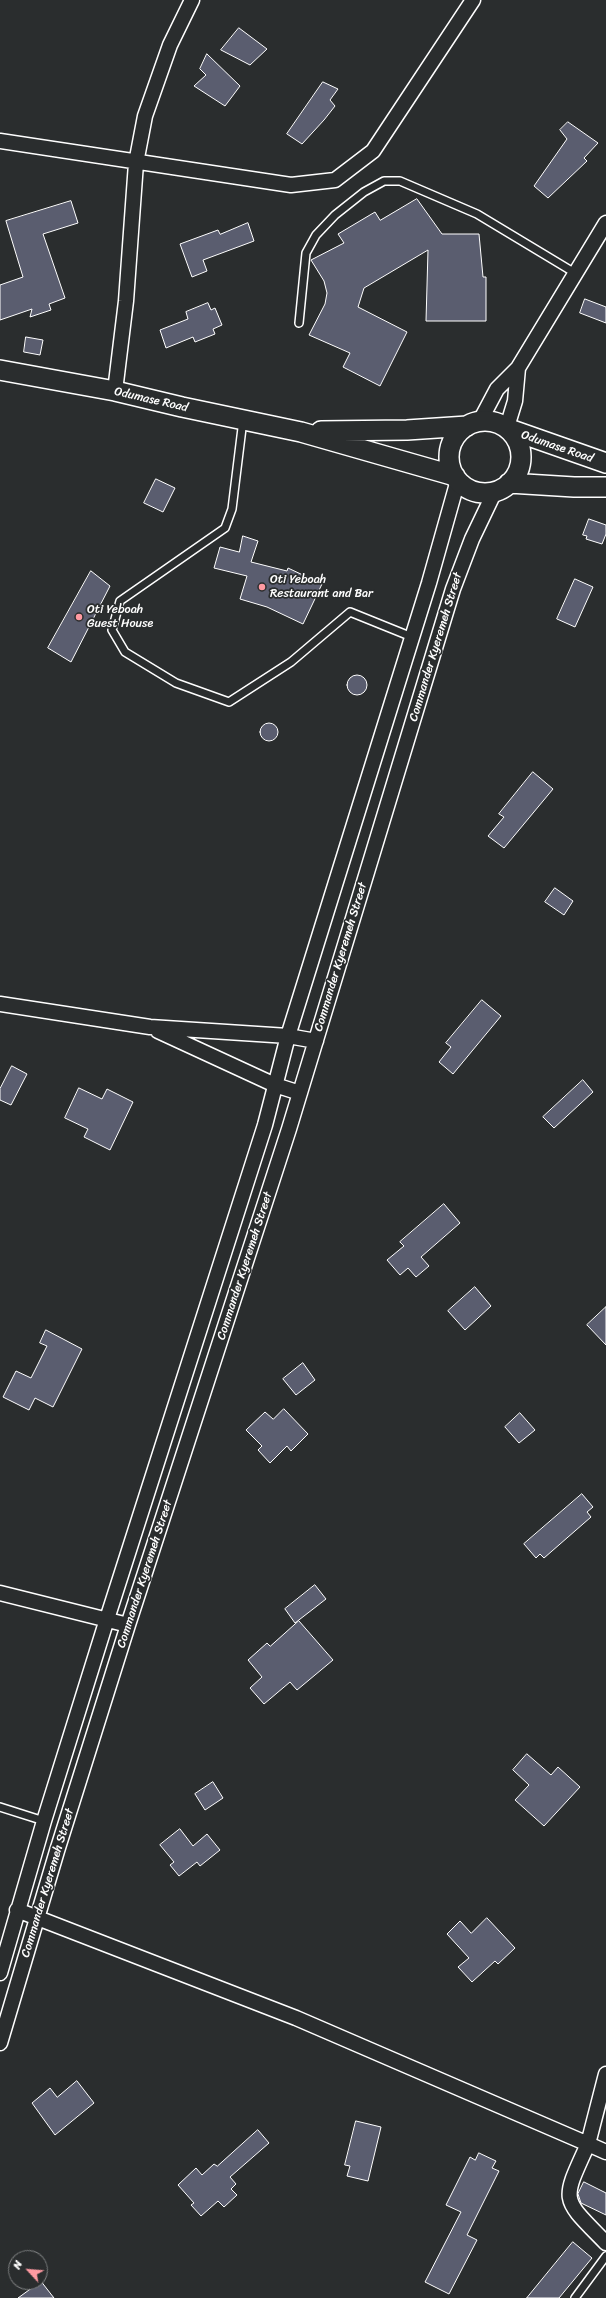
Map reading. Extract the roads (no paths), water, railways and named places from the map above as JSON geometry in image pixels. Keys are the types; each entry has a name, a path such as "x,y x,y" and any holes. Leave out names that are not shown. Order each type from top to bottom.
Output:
{"main road":[{"name":"Odumase Road","path":"0,370 115,391 301,432 456,478"},
{"path":"502,487 517,474 521,462 521,450 517,439 508,428 494,421 473,423 456,435 450,448 450,463 456,478 475,491 502,487 606,487"},
{"name":"Odumase Road","path":"301,432 407,430 473,423"},
{"name":"Odumase Road","path":"508,428 606,463"}],"street":[{"path":"115,391 126,302 136,163 144,116 170,45 192,0"},
{"path":"0,141 291,186 335,180 373,152 473,0"},
{"path":"473,423 497,389 518,368 606,223"},
{"path":"508,428 515,401 518,368"},
{"name":"Commander Kyeremeh Street","path":"0,1973 17,1910 107,1619 265,1125 288,1036 412,637 456,478"},
{"name":"Commander Kyeremeh Street","path":"0,2043 57,1850 128,1625 316,1042 453,589 472,539 502,487"},
{"path":"2,1008 150,1027 288,1036 316,1042"},
{"path":"150,1027 275,1085 300,1093"},
{"path":"0,1593 128,1625"},
{"path":"17,1910 296,2018 606,2152"},
{"path":"606,2074 588,2144 568,2189 569,2200 578,2215 606,2243"}],"lane":[{"path":"299,323 306,253 316,235 335,215 364,192 384,181 400,181 477,214 575,273"},
{"path":"243,420 232,509 225,528 120,601 112,630 125,652 176,683 229,702 291,662 350,612 412,637"},
{"path":"0,1807 44,1821"},
{"path":"575,2298 606,2256"}],"place":[{"name":"Oti Yeboah Restaurant and Bar","path":"262,587"},
{"name":"Oti Yeboah Guest House","path":"79,617"}]}
